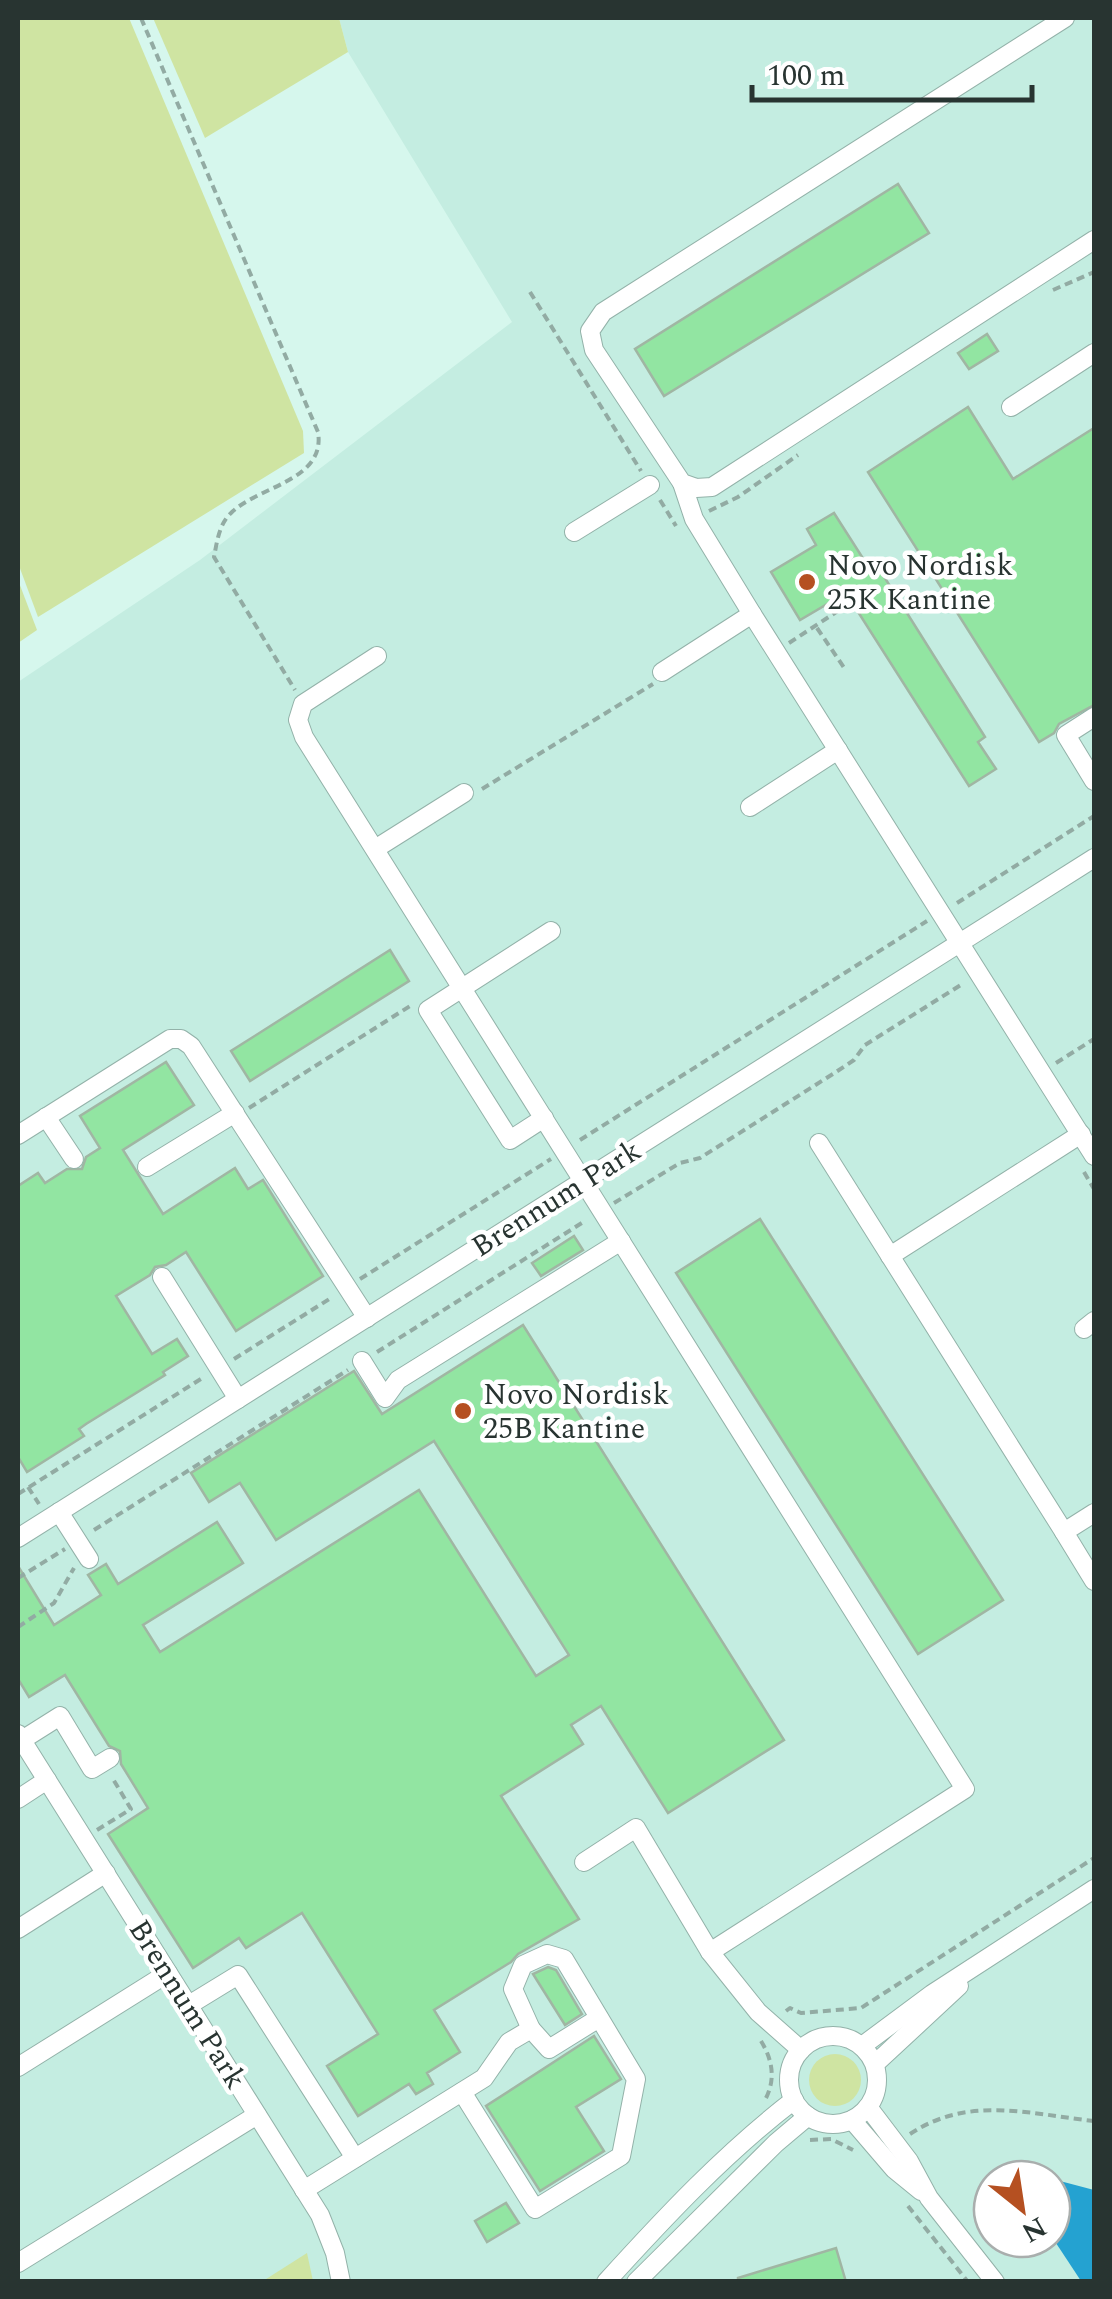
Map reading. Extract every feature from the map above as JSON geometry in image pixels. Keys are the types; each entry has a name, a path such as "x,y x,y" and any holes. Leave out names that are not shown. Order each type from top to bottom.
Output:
{"street":[{"path":"1065,18 603,312 590,330 594,350 682,483 694,519 1094,1156"},
{"path":"682,483 696,488 712,486 1094,240"},
{"path":"1011,406 1094,354"},
{"path":"574,532 650,485"},
{"path":"664,674 752,614"},
{"path":"377,656 304,704 298,720 300,728 584,1180 612,1202 621,1241 965,1789 710,1952"},
{"path":"1094,717 1066,734 1094,781"},
{"path":"750,806 838,750"},
{"path":"374,849 466,795"},
{"name":"Brennum Park","path":"18,1538 1094,858"},
{"path":"544,1118 510,1140 428,1010 551,931"},
{"path":"18,1134 170,1039 180,1040 191,1046 367,1318"},
{"path":"147,1167 236,1115"},
{"path":"46,1117 74,1159"},
{"path":"890,1256 1081,1134"},
{"path":"819,1142 1094,1581"},
{"path":"362,1361 385,1398 398,1380 621,1241"},
{"path":"162,1277 238,1399"},
{"path":"59,1512 77,1540 83,1562"},
{"path":"1064,1532 1094,1513"},
{"path":"20,1737 60,1716 92,1769 106,1760"},
{"name":"Brennum Park","path":"20,1737 320,2215 341,2282"},
{"path":"18,1799 47,1780"},
{"path":"584,1862 636,1828 710,1952 758,2012 801,2050"},
{"path":"18,1930 106,1873"},
{"path":"862,2046 932,1994 1094,1889"},
{"path":"462,2092 535,2209 621,2156 636,2079 564,1959 547,1954 523,1965 513,1989 531,2029 548,2049 599,2018"},
{"path":"875,2064 978,1966"},
{"path":"18,2067 168,1973"},
{"path":"188,2005 238,1974 355,2158"},
{"path":"304,2190 484,2078 509,2042 531,2029"},
{"path":"824,2036 850,2039 862,2046 875,2064 878,2079 868,2107 852,2120 837,2124 808,2116 794,2100 790,2074 801,2050 824,2036"},
{"path":"606,2282 659,2224 760,2126 794,2100"},
{"path":"868,2107 889,2149 996,2282"},
{"path":"18,2264 257,2114"},
{"path":"636,2282 808,2116"},
{"path":"852,2120 889,2149"}],"path":[{"path":"142,18 318,432 320,446 302,471 231,513 219,531 214,558 304,704"},
{"path":"792,641 847,605"},
{"path":"816,626 845,669"},
{"path":"466,795 664,674"},
{"path":"18,1578 612,1202 680,1163 700,1158 854,1060 869,1042 980,972"},
{"path":"236,1115 422,999"},
{"path":"1042,1072 1094,1039"},
{"path":"579,1141 583,1147"},
{"path":"18,1627 54,1603 83,1562"},
{"path":"84,1838 131,1809 106,1760"},
{"path":"760,2126 750,2116 769,2094 772,2068 761,2041 790,2008 800,2013 862,2008 1094,1858"},
{"path":"800,2144 831,2139 870,2164 932,2121 973,2109 1094,2121"},
{"path":"903,2200 968,2282"}],"shaded area":[{"path":"339,18 1094,18 1094,2281 18,2282 18,682 200,560 512,322 348,52"}],"green space":[{"path":"18,18 129,18 303,431 304,453 38,617 18,563"},
{"path":"153,18 339,18 348,52 205,138"},
{"path":"18,580 37,630 18,643"},
{"path":"835,2054 853,2062 861,2080 853,2098 835,2106 817,2098 809,2080 817,2062"},
{"path":"307,2253 313,2281 263,2281"}],"water":[{"path":"1072,2184 1094,2190 1094,2281 1081,2281 1066,2259 1072,2259"}],"building":[{"path":"898,184 929,233 664,396 635,349"},
{"path":"987,334 998,351 969,369 958,353"},
{"path":"968,407 1013,479 1094,428 1094,705 1059,724 1054,733 1039,742 868,472"},
{"path":"834,513 871,571 878,567 985,737 978,742 996,769 969,786 846,593 800,620 771,572 816,545 807,529"},
{"path":"390,950 409,981 250,1081 231,1051"},
{"path":"166,1062 194,1105 123,1150 163,1214 235,1168 248,1189 263,1180 323,1276 236,1331 186,1252 155,1267 150,1275 116,1296 152,1354 177,1339 188,1356 79,1429 84,1436 27,1472 18,1457 18,1186 38,1173 45,1183 67,1169 82,1169 86,1157 100,1148 80,1116"},
{"path":"760,1219 1003,1600 918,1654 676,1273"},
{"path":"574,1236 583,1250 541,1276 532,1263"},
{"path":"523,1325 784,1740 668,1813 601,1706 571,1725 583,1744 501,1796 579,1919 434,2010 460,2052 427,2073 433,2084 416,2094 409,2084 358,2116 327,2066 378,2034 302,1913 246,1948 239,1938 193,1968 108,1834 148,1808 121,1764 120,1751 109,1746 65,1675 29,1697 18,1679 18,1566 54,1625 101,1595 88,1575 106,1564 118,1584 217,1522 243,1563 143,1625 160,1652 419,1490 536,1676 569,1655 434,1441 276,1540 240,1483 209,1502 191,1473 354,1371 382,1414"},
{"path":"548,1967 556,1970 582,2014 565,2025 533,1974"},
{"path":"594,2036 621,2079 576,2107 604,2151 540,2191 486,2106"},
{"path":"506,2203 519,2223 487,2242 475,2221"},
{"path":"836,2248 846,2282 738,2282 738,2278"}],"place":[{"name":"Novo Nordisk 25K Kantine","path":"807,582"},
{"name":"Novo Nordisk 25B Kantine","path":"463,1411"}]}
